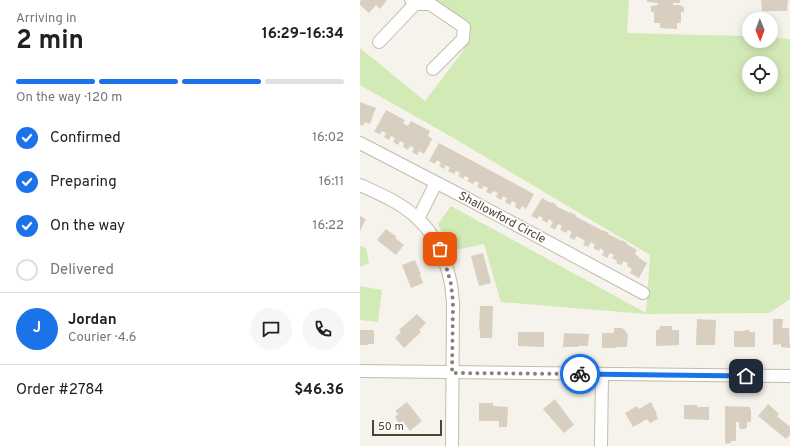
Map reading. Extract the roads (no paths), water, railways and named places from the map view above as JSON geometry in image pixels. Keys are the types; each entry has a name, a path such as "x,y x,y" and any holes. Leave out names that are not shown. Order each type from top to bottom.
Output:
{"street":[{"path":"379,42 413,2 430,4 464,27 463,39 433,69"},
{"name":"Shallowford Circle","path":"360,143 643,293"},
{"path":"418,219 436,183"},
{"path":"360,185 387,198 407,210 418,219 433,237 444,259 451,284 453,302 452,446"},
{"path":"360,371 790,376"},
{"path":"601,446 602,375"}]}
